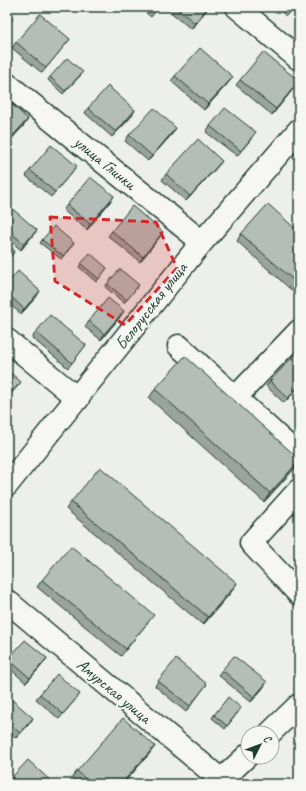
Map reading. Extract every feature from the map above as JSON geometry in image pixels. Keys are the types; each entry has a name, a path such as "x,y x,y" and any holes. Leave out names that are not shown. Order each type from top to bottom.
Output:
{"street":[{"path":"237,7 299,58"},
{"name":"улица Глинки","path":"7,84 202,242"},
{"name":"Белорусская улица","path":"7,485 78,399 202,242 299,130"},
{"path":"236,397 299,331"},
{"path":"7,340 78,399"},
{"path":"179,346 299,456"},
{"path":"299,490 251,544 299,594"},
{"name":"Амурская улица","path":"7,601 222,783"},
{"path":"278,725 299,705"},
{"path":"222,783 240,764"}],"highlighted area":[{"path":"50,217 156,222 177,268 125,325 55,281"}],"building":[{"path":"149,7 159,7 155,11"},
{"path":"175,7 208,7 195,23"},
{"path":"286,7 293,7 290,10"},
{"path":"40,14 70,39 46,68 16,42"},
{"path":"7,15 13,19 7,26"},
{"path":"200,48 233,77 208,104 175,76"},
{"path":"263,52 299,81 276,109 240,80"},
{"path":"67,58 83,72 65,91 50,77"},
{"path":"108,86 135,110 116,132 88,108"},
{"path":"7,100 28,119 10,139 7,136"},
{"path":"154,108 176,128 152,156 129,135"},
{"path":"225,108 256,132 241,151 210,126"},
{"path":"198,139 222,161 190,196 166,174"},
{"path":"51,145 77,166 55,192 30,170"},
{"path":"90,177 114,196 90,224 67,205"},
{"path":"268,204 299,232 299,285 241,234"},
{"path":"8,205 37,230 24,244 7,229"},
{"path":"132,206 163,232 143,257 112,231"},
{"path":"54,226 74,243 63,256 42,240"},
{"path":"7,244 15,251 7,261"},
{"path":"90,253 107,268 99,279 81,264"},
{"path":"120,269 139,285 127,300 107,284"},
{"path":"18,271 40,291 24,309 7,293 7,284"},
{"path":"108,298 124,311 104,334 89,321"},
{"path":"50,315 86,345 72,363 36,332"},
{"path":"299,350 299,386 288,398 270,381"},
{"path":"185,356 299,459 299,461 270,493 155,389"},
{"path":"7,370 21,382 7,397"},
{"path":"100,467 237,583 208,617 71,502"},
{"path":"71,546 154,615 126,649 42,580"},
{"path":"25,640 47,658 30,678 8,659"},
{"path":"234,656 267,682 254,697 222,670"},
{"path":"176,659 207,684 190,706 158,681"},
{"path":"57,674 80,694 63,714 40,694"},
{"path":"228,697 241,708 227,726 214,715"},
{"path":"10,698 33,718 20,733 7,722 7,701"},
{"path":"123,718 155,746 121,784 91,784 77,771"},
{"path":"28,760 54,784 19,784 12,777"}]}
